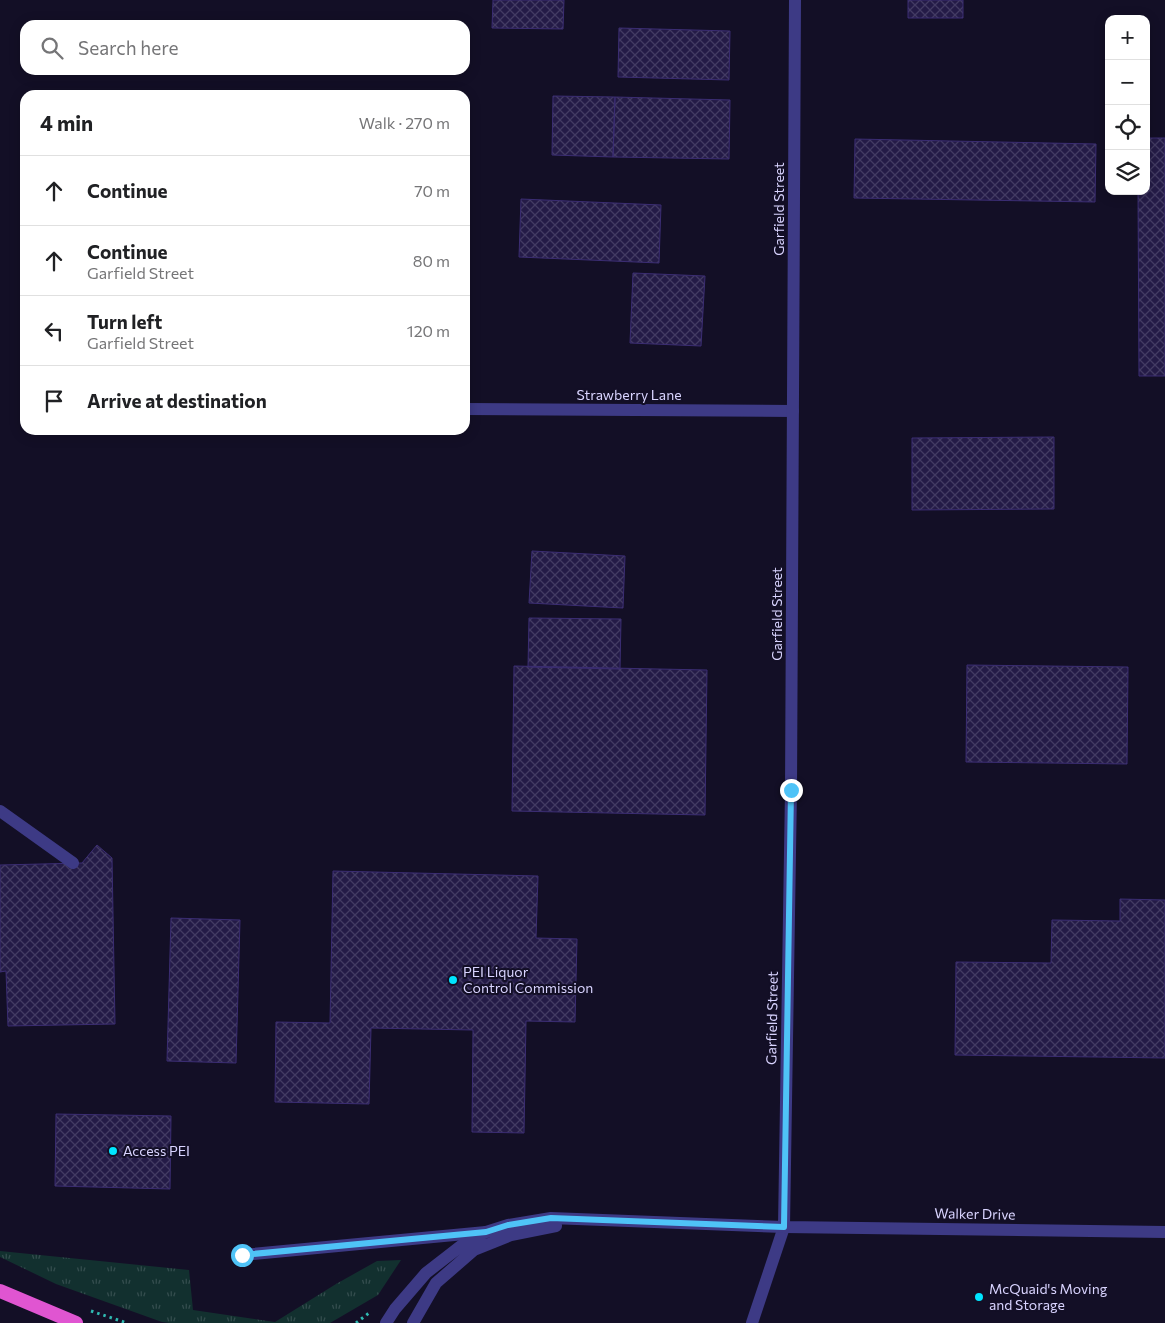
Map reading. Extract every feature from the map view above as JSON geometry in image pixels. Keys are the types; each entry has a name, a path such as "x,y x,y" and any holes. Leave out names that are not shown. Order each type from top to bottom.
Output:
{"highway":[{"path":"0,1292 76,1323"}],"street":[{"name":"Garfield Street","path":"752,1323 784,1227 791,780 795,0"},
{"name":"Strawberry Lane","path":"470,409 793,411"},
{"path":"0,811 73,863"},
{"path":"386,1323 426,1273 466,1242 486,1232 508,1225 551,1218 784,1227"},
{"path":"413,1323 436,1283 474,1250 511,1234 588,1220"},
{"name":"Walker Drive","path":"784,1227 1165,1232"},
{"path":"242,1255 486,1232"}],"path":[{"path":"356,1323 370,1312"}],"green space":[{"path":"0,1251 189,1270 193,1310 275,1322 377,1261 401,1260 378,1295 330,1323 170,1323 162,1322 56,1284 0,1257"}],"building":[{"path":"493,0 564,0 563,29 492,28"},
{"path":"908,0 963,0 963,18 908,18"},
{"path":"619,28 730,31 729,80 618,77"},
{"path":"553,96 615,97 613,157 552,155"},
{"path":"615,97 730,100 729,159 613,157"},
{"path":"1150,138 1165,138 1165,376 1139,376 1138,195 1150,195"},
{"path":"855,139 1096,144 1095,202 854,198"},
{"path":"521,199 661,205 659,263 519,257"},
{"path":"633,273 705,276 701,346 630,343"},
{"path":"1054,437 1054,509 912,510 912,438"},
{"path":"532,551 625,556 623,608 529,603"},
{"path":"529,618 621,619 620,669 528,667"},
{"path":"967,665 1128,667 1127,764 966,762"},
{"path":"514,666 707,670 705,815 512,811"},
{"path":"97,845 112,858 115,1024 8,1026 6,971 0,972 0,865 82,863"},
{"name":"PEI Liquor Control Commission","path":"333,871 538,876 536,938 577,939 575,1022 526,1021 524,1133 472,1132 473,1030 371,1028 369,1104 275,1102 276,1022 330,1023"},
{"path":"1120,899 1165,900 1165,1058 955,1055 956,962 1051,963 1052,920 1120,921"},
{"path":"171,918 240,920 236,1063 167,1061"},
{"name":"Access PEI","path":"56,1114 171,1116 170,1189 55,1186"}],"place":[{"name":"PEI Liquor Control Commission","path":"453,980"},
{"name":"Access PEI","path":"113,1151"},
{"name":"McQuaid's Moving and Storage","path":"979,1297"}],"route":[{"path":"242,1255 486,1232 508,1225 551,1218 784,1227 791,790"}]}
